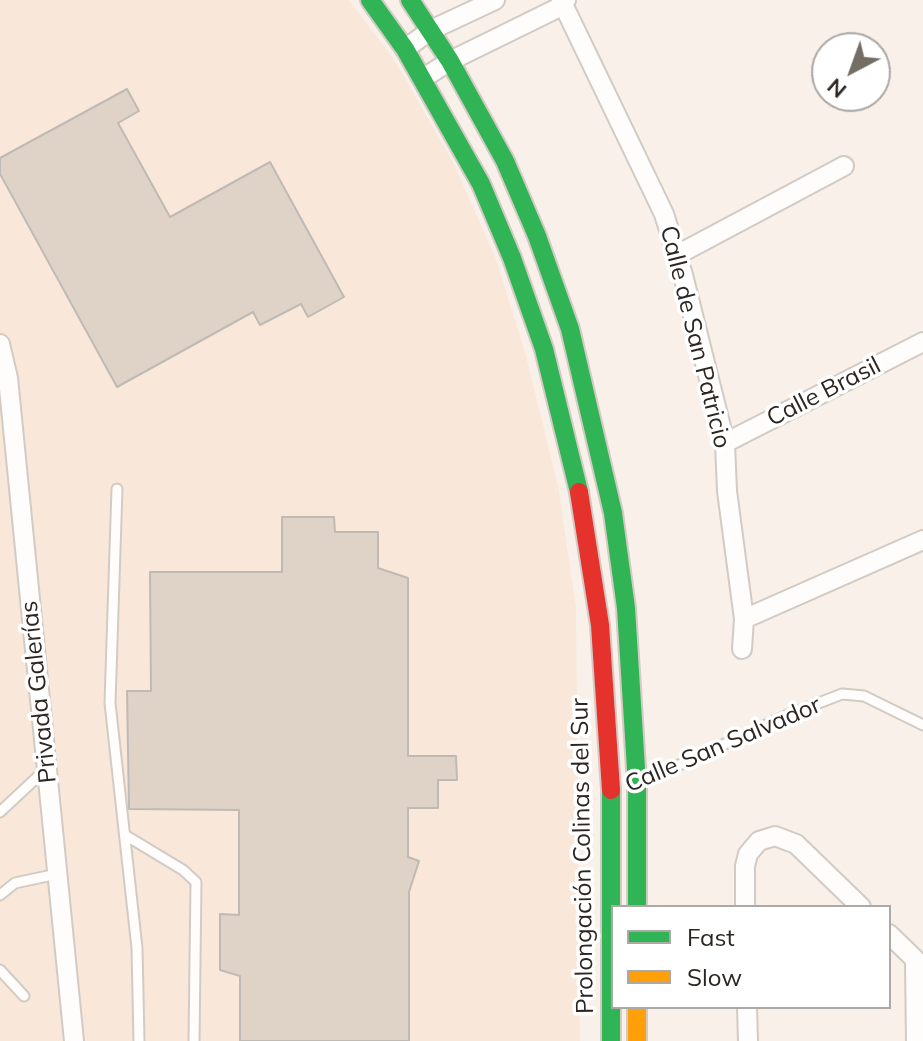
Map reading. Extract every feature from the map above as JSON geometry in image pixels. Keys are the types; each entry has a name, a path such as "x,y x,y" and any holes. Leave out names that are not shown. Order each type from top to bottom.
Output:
{"street":[{"name":"Prolongación Colinas del Sur","path":"370,0 405,49 481,184 512,258 544,349 587,531 600,625 611,792 611,1041"},
{"name":"Prolongación Colinas del Sur","path":"410,0 450,61 505,161 537,236 570,329 613,513 626,608 637,785 637,905"},
{"path":"405,49 431,30 495,0"},
{"path":"422,79 450,61 564,2"},
{"name":"Calle de San Patricio","path":"564,2 664,214 677,255 725,443 727,491 744,619 742,649"},
{"path":"677,255 844,166"},
{"name":"Calle Brasil","path":"725,443 923,342"},
{"name":"Privada Galerías","path":"0,344 8,378 74,1041"},
{"path":"744,619 923,540"},
{"path":"745,905 748,854 766,837 784,838 796,844 859,905"},
{"path":"891,936 919,964 916,1041"},
{"path":"637,1009 637,1041"},
{"path":"747,1009 748,1041"}],"lane":[{"path":"117,489 110,703 137,948 139,1041"},
{"name":"Calle San Salvador","path":"611,792 637,785 790,714 842,694 864,696 923,725"},
{"path":"0,812 47,768"},
{"path":"125,835 183,870 196,882 194,1041"},
{"path":"0,895 15,883 57,874"},
{"path":"0,970 24,996"}],"shaded area":[{"path":"0,0 349,0 393,58 452,160 496,259 526,356 558,485 576,608 580,1041 0,1041"}],"building":[{"path":"127,89 139,111 118,123 170,217 270,162 344,297 308,317 301,304 260,325 253,312 117,387 0,174 0,158"},
{"path":"282,517 334,517 335,532 378,532 378,568 408,578 408,756 456,756 457,780 438,780 438,808 408,808 408,857 419,861 409,892 409,1041 240,1041 240,976 220,970 220,914 239,915 239,810 129,809 127,691 151,691 150,572 282,572"}],"traffic: fast":[{"path":"370,0 405,49 481,184 512,258 544,349 579,492"},
{"path":"410,0 450,61 505,161 537,236 570,329 613,513 626,608 637,785 637,905"},
{"path":"611,790 611,1041"}],"traffic: slow":[{"path":"637,1009 637,1041"}],"traffic: jam":[{"path":"579,492 600,625 611,790"}]}
